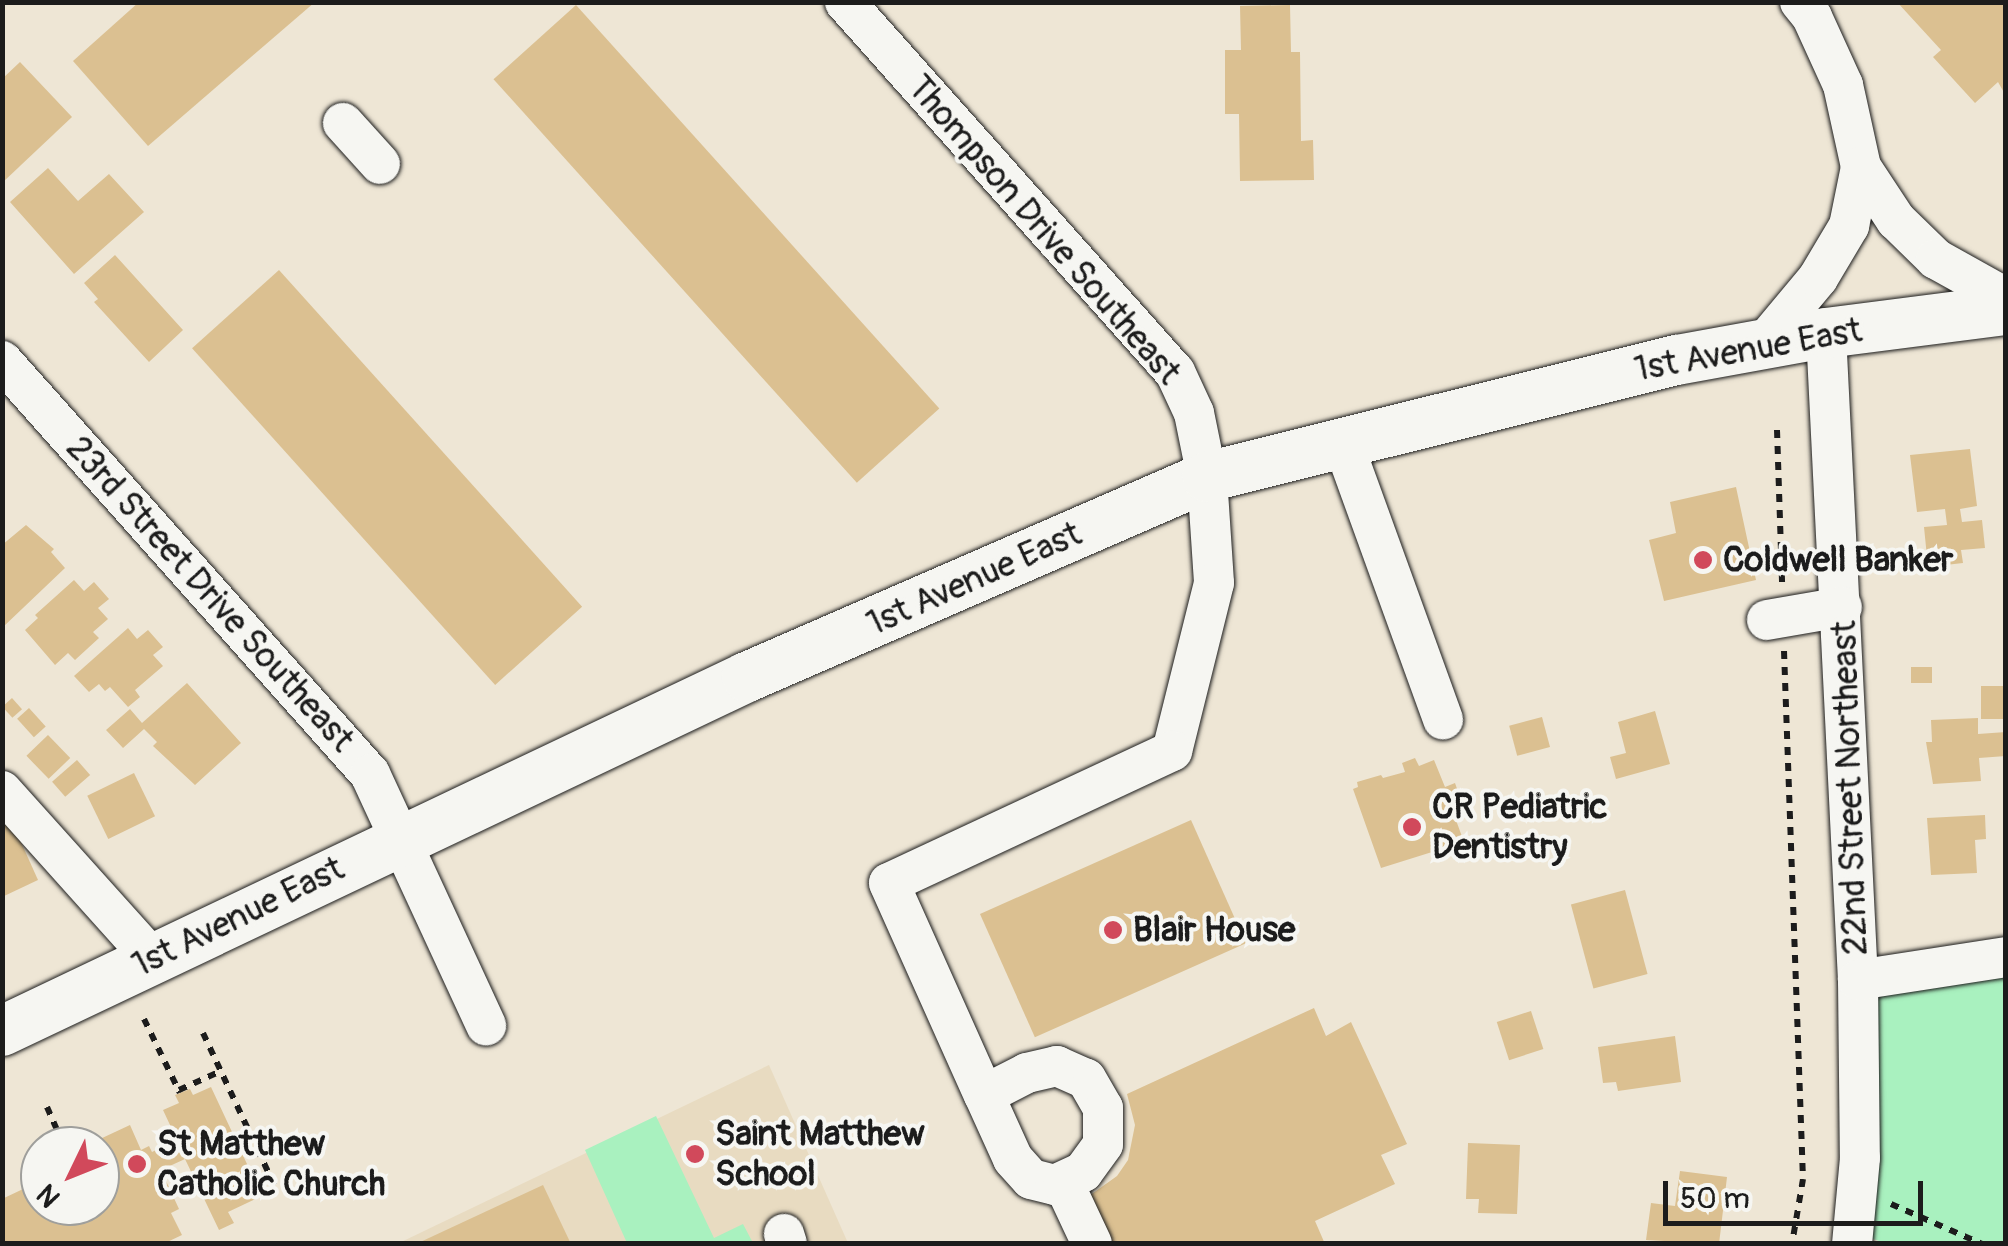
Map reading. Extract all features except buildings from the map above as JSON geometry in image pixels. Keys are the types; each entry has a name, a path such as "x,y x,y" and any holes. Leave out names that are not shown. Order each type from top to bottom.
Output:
{"main road":[{"name":"1st Avenue East","path":"2,1031 399,839 747,677 1207,477 1677,360 1826,333 2006,310"}],"street":[{"name":"Thompson Drive Southeast","path":"845,2 1175,372 1194,413 1207,477 1214,584 1172,751 889,883 984,1095"},
{"path":"1800,2 1843,85 1861,167 1896,220 1936,259 2006,298"},
{"path":"343,123 380,164"},
{"path":"1763,344 1818,278 1849,226 1861,167"},
{"name":"22nd Street Northeast","path":"1826,333 1858,980 1859,1190 1852,1244"},
{"name":"23rd Street Drive Southeast","path":"2,361 370,774 486,1025"},
{"path":"1343,443 1443,719"},
{"path":"1775,618 1842,608"},
{"path":"2,791 153,959"},
{"path":"1858,980 2006,957"},
{"path":"1056,1066 1086,1079 1103,1108 1103,1144 1083,1172 1055,1186 1031,1179 1013,1159 984,1095 1027,1073 1056,1066"},
{"path":"1063,1182 1092,1244"}],"path":[{"path":"1777,430 1775,618 1803,1179 1792,1244"},
{"path":"144,1018 180,1092 221,1070"},
{"path":"203,1033 278,1192"},
{"path":"47,1107 55,1126"},
{"path":"1859,1190 1982,1244"}],"shaded area":[{"name":"Saint Matthew School","path":"769,1065 848,1243 397,1244"}],"green space":[{"path":"2005,957 2005,1243 1885,1243 1855,1233 1858,980"},
{"path":"656,1116 714,1238 743,1224 753,1243 627,1243 585,1150"}],"place":[{"name":"Coldwell Banker","path":"1703,560"},
{"name":"CR Pediatric Dentistry","path":"1412,827"},
{"name":"Blair House","path":"1113,930"},
{"name":"Saint Matthew School","path":"695,1154"},
{"name":"St Matthew Catholic Church","path":"137,1164"}]}
